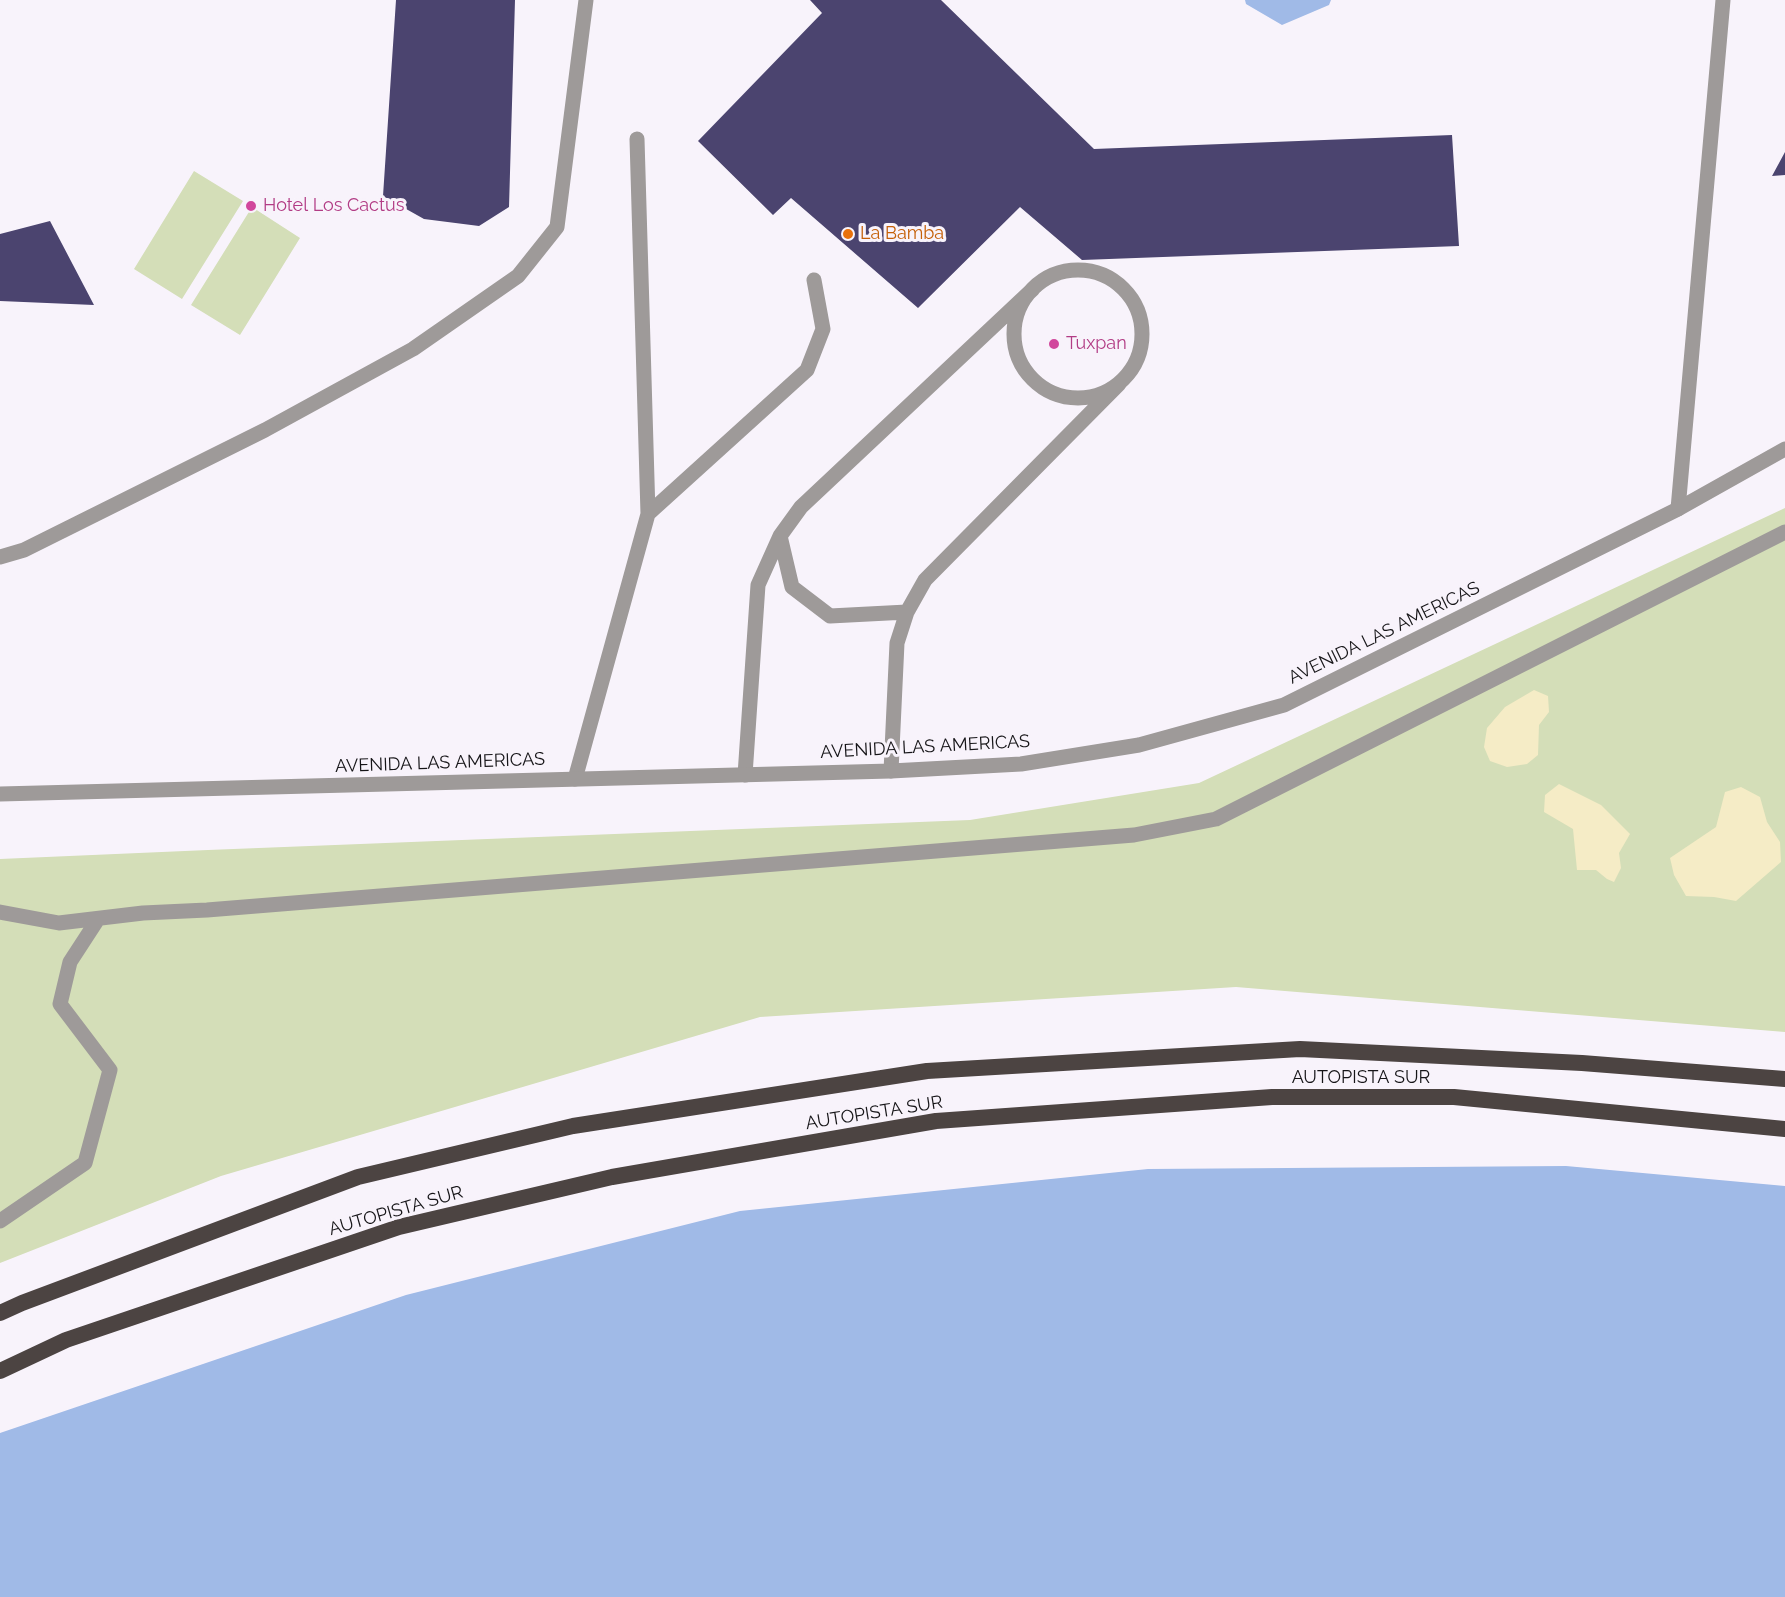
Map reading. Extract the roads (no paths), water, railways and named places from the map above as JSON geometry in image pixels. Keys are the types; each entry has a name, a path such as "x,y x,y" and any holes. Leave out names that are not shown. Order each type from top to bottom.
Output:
{"highway":[{"name":"AUTOPISTA SUR","path":"0,1313 358,1177 573,1126 927,1071 1300,1048 1582,1063 1785,1079"},
{"name":"AUTOPISTA SUR","path":"0,1371 66,1340 399,1227 612,1177 936,1121 1272,1097 1454,1097 1785,1129"}],"street":[{"path":"0,556 24,550 265,430 413,349 518,276 557,227 586,0"},
{"path":"1678,509 1723,0"},
{"path":"575,779 648,514 637,139"},
{"path":"745,775 758,585 780,536 801,507 1033,289 1050,277 1070,270 1090,271 1110,279 1126,291 1137,309 1143,329 1141,350 1133,369 926,580 907,612 897,643 891,771"},
{"path":"648,514 807,370 823,329 814,280"},
{"path":"1033,289 1021,306 1014,327 1016,348 1024,368 1038,384 1057,395 1079,398 1100,394 1119,384"},
{"name":"AVENIDA LAS AMERICAS","path":"0,794 891,771 1021,764 1139,744 1284,705 1678,509 1785,449"},
{"path":"0,912 59,923 143,913 207,910 1134,835 1216,819 1785,532"},
{"path":"780,536 792,587 830,616 907,612"},
{"path":"0,1221 85,1163 110,1070 60,1004 70,962 98,919"}],"water":[{"path":"1245,0 1331,0 1329,5 1282,25 1246,4"},
{"path":"1566,1166 1785,1186 1785,1597 0,1597 0,1433 406,1295 740,1211 1148,1169"}],"place":[{"name":"Hotel Los Cactus","path":"251,206"},
{"name":"La Bamba","path":"848,234"},
{"name":"Tuxpan","path":"1054,344"}]}
